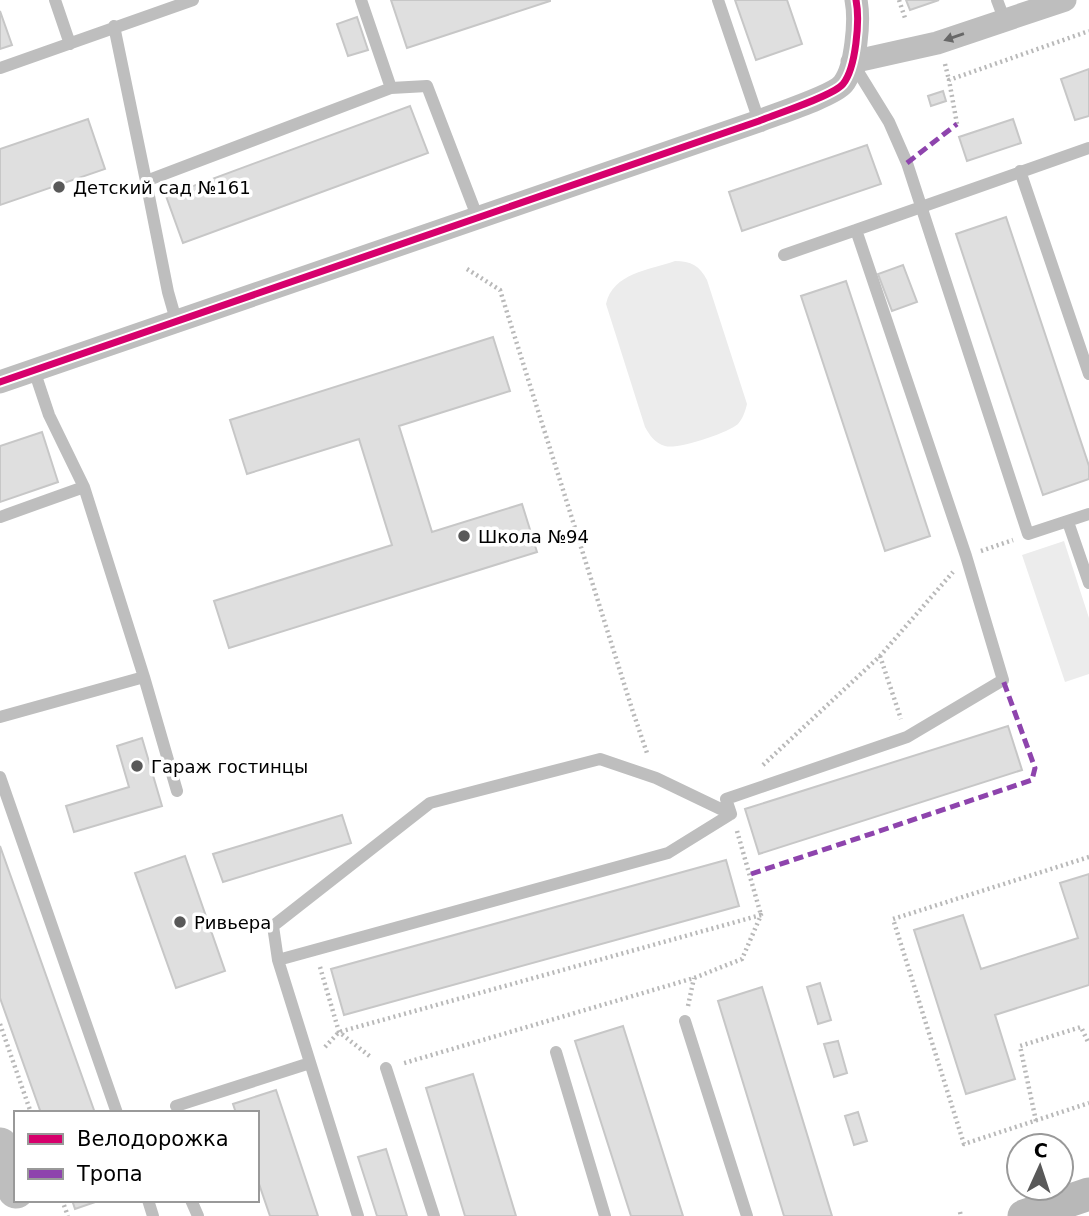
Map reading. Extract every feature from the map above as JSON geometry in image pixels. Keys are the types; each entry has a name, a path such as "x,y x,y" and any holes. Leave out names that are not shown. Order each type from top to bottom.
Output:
{"main road":[{"path":"0,1146 14,1184"}],"street":[{"path":"0,382 759,121 829,92 843,84 852,62 859,16 856,0"},
{"path":"852,62 937,43 1001,10 1065,0"},
{"path":"1024,1216 1089,1194"}],"lane":[{"path":"55,0 70,44"},
{"path":"0,68 193,0"},
{"path":"361,0 391,88"},
{"path":"718,0 759,121"},
{"path":"114,26 176,320"},
{"path":"852,62 889,122 908,163 1028,534 1089,514"},
{"path":"146,181 391,88 427,86 477,216"},
{"path":"784,255 1089,149"},
{"path":"1020,171 1089,374"},
{"path":"731,814 726,799 907,737 1003,680 966,556 856,230"},
{"path":"34,370 49,415 84,486 177,791"},
{"path":"0,517 84,486"},
{"path":"1068,522 1088,575"},
{"path":"0,717 144,677"},
{"path":"358,1216 278,960 273,926 430,803 600,759 656,778 731,814"},
{"path":"0,777 116,1111"},
{"path":"278,960 667,853 731,814"},
{"path":"685,1021 747,1216"},
{"path":"556,1052 605,1216"},
{"path":"176,1106 310,1063"},
{"path":"386,1068 434,1216"}],"path":[{"path":"899,0 905,18"},
{"path":"949,80 1089,31"},
{"path":"943,58 957,124"},
{"path":"467,269 500,290 632,712 656,778"},
{"path":"726,799 880,656 966,556 1028,534"},
{"path":"880,656 907,737"},
{"path":"315,951 339,1032 386,1068 694,978 742,959 761,915 731,814"},
{"path":"1089,857 892,919 964,1144 1089,1103"},
{"path":"310,1063 339,1032 761,915"},
{"path":"685,1021 694,978"},
{"path":"0,1024 30,1111"},
{"path":"1037,1121 1020,1046 1081,1027 1089,1045"}],"shaded area":[{"path":"675,261 694,265 707,280 747,404 738,424 732,428 702,440 671,447 656,441 645,427 606,304 616,285 624,279"},
{"path":"1064,541 1089,618 1089,674 1065,682 1022,555"}],"building":[{"path":"391,0 550,0 550,1 407,48"},
{"path":"735,0 787,0 802,44 756,60"},
{"path":"906,0 939,0 910,10"},
{"path":"0,11 12,45 0,49"},
{"path":"357,17 368,50 348,56 337,24"},
{"path":"1089,69 1089,116 1075,120 1061,79"},
{"path":"943,91 946,101 931,106 928,96"},
{"path":"410,106 428,153 183,243 166,196"},
{"path":"88,119 105,169 0,205 0,149"},
{"path":"1013,119 1021,143 967,161 959,137"},
{"path":"867,145 881,184 742,231 729,192"},
{"path":"1006,217 1089,466 1089,479 1043,495 956,234"},
{"path":"903,265 917,302 892,311 878,274"},
{"path":"846,281 930,536 885,551 801,296"},
{"path":"493,337 510,391 399,426 432,532 522,504 537,552 229,648 214,601 392,545 359,439 247,474 230,420"},
{"path":"42,432 58,482 0,502 0,446"},
{"path":"1008,726 1022,770 759,854 745,809"},
{"name":"Гараж гостинцы","path":"142,738 162,806 74,832 66,806 129,787 117,746"},
{"path":"342,815 351,843 223,882 213,854"},
{"path":"0,846 94,1111 40,1111 0,998"},
{"name":"Ривьера","path":"185,856 225,971 176,988 135,873"},
{"path":"726,860 739,906 344,1015 331,969"},
{"path":"1089,874 1089,985 995,1015 1015,1079 966,1094 914,930 963,915 981,969 1078,938 1060,883"},
{"path":"820,983 831,1020 818,1024 807,987"},
{"path":"762,987 832,1216 784,1216 718,1001"},
{"path":"623,1026 683,1216 631,1216 575,1041"},
{"path":"838,1041 847,1073 834,1077 824,1044"},
{"path":"473,1074 516,1216 465,1216 426,1088"},
{"path":"276,1090 318,1216 270,1216 259,1184 259,1111 235,1111 233,1104"},
{"path":"858,1112 867,1141 854,1145 845,1116"},
{"path":"386,1149 407,1216 377,1216 358,1157"},
{"path":"73,1202 95,1202 75,1209"}],"marked path":[{"path":"907,163 957,124"},
{"path":"751,874 1032,780 1035,768 1003,680"}],"cycle path":[{"path":"0,382 817,99 843,84 851,67 856,43 856,0"}],"place":[{"name":"Детский сад №161","path":"59,187"},
{"name":"Школа №94","path":"464,536"},
{"name":"Гараж гостинцы","path":"137,766"},
{"name":"Ривьера","path":"180,922"}]}
